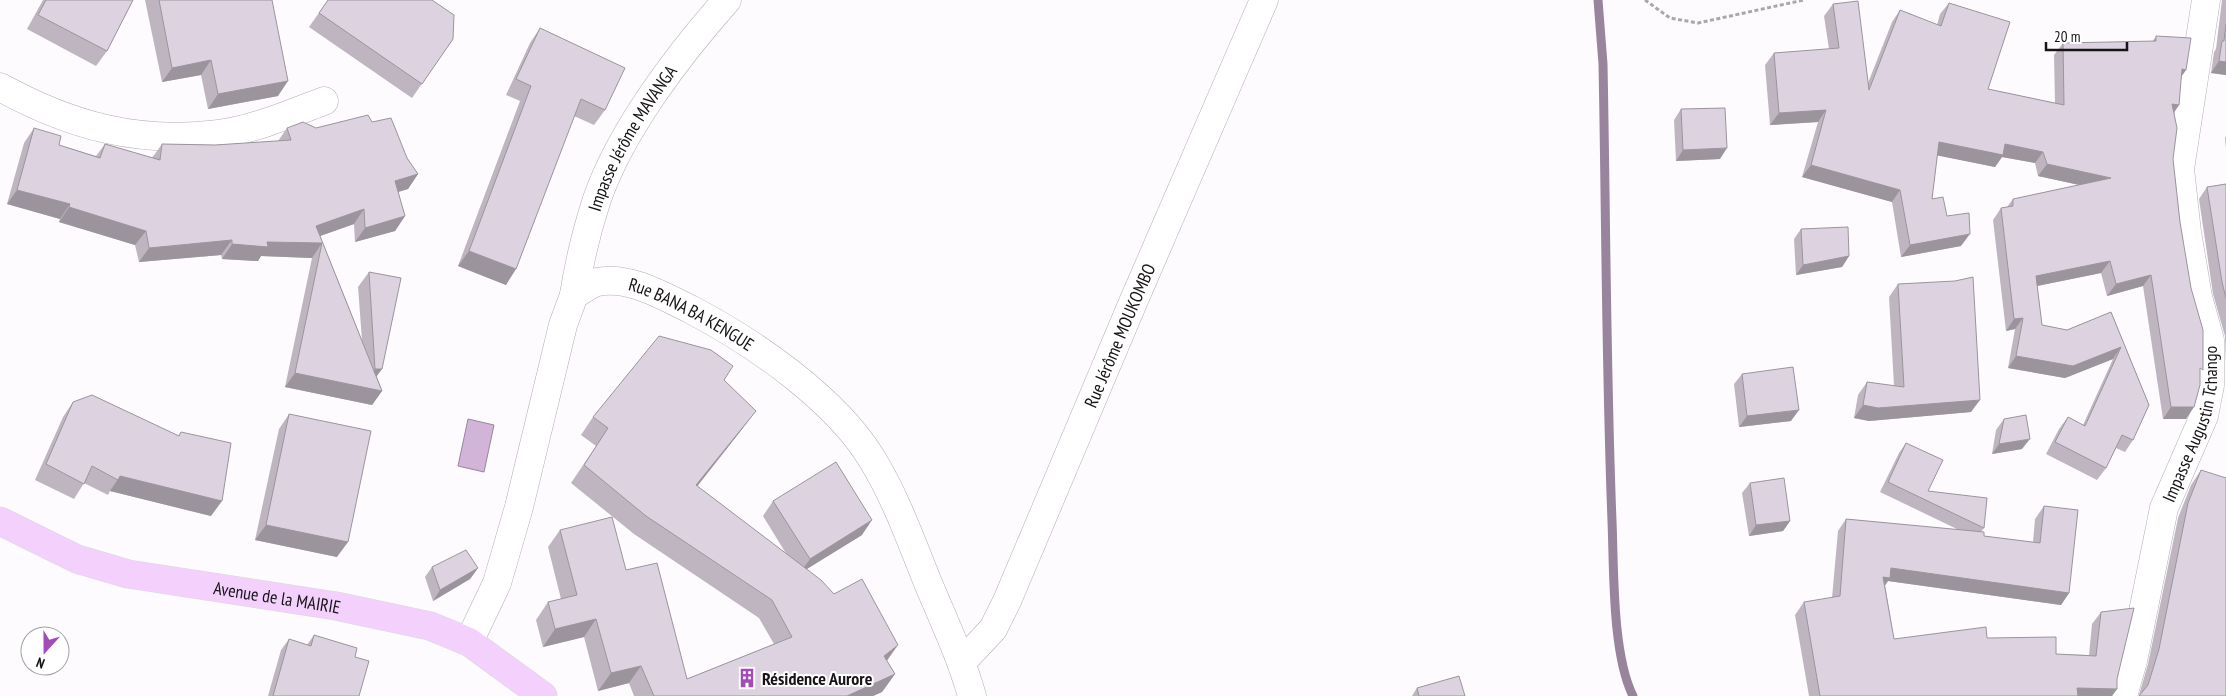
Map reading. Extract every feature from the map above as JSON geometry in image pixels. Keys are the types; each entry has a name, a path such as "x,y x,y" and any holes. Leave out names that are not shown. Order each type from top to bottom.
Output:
{"main road":[{"name":"Avenue de la MAIRIE","path":"0,521 77,559 128,574 344,607 430,626 469,642 543,696"}],"street":[{"name":"Impasse Jérôme MAVANGA","path":"574,295 586,236 609,171 629,134 670,71 705,24 727,0"},
{"name":"Rue Jérôme MOUKOMBO","path":"962,662 992,629 1007,601 1134,300 1264,0"},
{"name":"Impasse Augustin Tchango","path":"2123,696 2133,661 2164,508 2204,416 2210,385 2210,340 2198,297 2187,232 2180,169 2206,0"},
{"path":"0,87 39,108 76,123 108,131 177,136 220,134 280,118 324,101"},
{"name":"Rue BANA BA KENGUE","path":"574,295 597,282 621,281 661,294 704,316 760,352 808,388 844,424 871,457 889,489 962,662 972,696"},
{"path":"469,642 497,583 519,507 563,325 574,295"}],"path":[{"path":"1645,0 1670,18 1698,22 1804,0"}],"shaded area":[{"path":"468,419 494,425 484,472 458,466"}],"building":[{"path":"46,0 133,0 107,51 38,15"},
{"path":"159,0 272,0 288,81 218,94 211,60 172,68"},
{"path":"328,0 432,0 454,15 453,39 422,84 319,13"},
{"path":"1858,1 1869,90 1900,10 1941,26 1949,3 2010,22 1988,89 2064,105 2063,43 2156,41 2156,36 2191,38 2186,70 2182,69 2179,105 2172,104 2177,128 2173,159 2180,222 2191,288 2203,330 2203,370 2200,368 2200,385 2194,407 2171,407 2151,275 2116,284 2110,261 2036,276 2042,325 2067,330 2111,312 2149,405 2133,440 2122,435 2106,468 2055,442 2068,417 2085,426 2121,347 2073,366 2016,356 2023,318 2014,319 2001,208 2013,206 2013,199 2111,178 2047,164 2043,152 2005,144 2003,155 1939,142 1932,199 1943,197 1947,216 1969,213 1970,234 1910,245 1900,190 1811,165 1826,110 1779,113 1774,53 1839,48 1833,4"},
{"path":"2226,24 2226,62 2219,61"},
{"path":"540,28 625,68 605,110 581,99 516,269 469,251 531,86 516,79"},
{"path":"1725,108 1727,148 1683,150 1681,109"},
{"path":"368,115 372,122 391,118 407,158 418,174 395,181 405,216 365,228 364,209 316,226 382,391 295,373 322,243 267,242 268,247 232,244 232,240 149,248 146,231 69,207 70,204 17,190 34,128 61,136 59,145 100,158 105,144 160,160 162,144 215,145 291,140 287,128 303,122 316,128"},
{"path":"2226,184 2226,298 2207,187"},
{"path":"1848,227 1849,256 1803,265 1801,229"},
{"path":"369,272 401,278 382,369 375,369"},
{"path":"1973,277 1980,400 1878,408 1863,405 1867,382 1904,387 1898,284 1955,281"},
{"path":"659,336 711,350 733,366 724,380 756,411 696,485 821,580 834,594 862,579 898,645 884,656 895,674 847,696 654,696 641,666 611,673 596,619 555,629 548,602 577,595 560,530 612,517 626,570 657,563 687,679 792,637 772,600 646,516 584,465 608,428 593,417"},
{"path":"1793,367 1799,410 1747,416 1742,374"},
{"path":"92,395 179,436 181,432 231,443 222,501 120,476 118,480 92,466 84,484 46,464 73,402"},
{"path":"289,414 371,431 348,542 266,525"},
{"path":"2026,415 2030,439 1999,444 2004,419"},
{"path":"1906,443 1943,460 1928,491 1987,498 1984,528 1888,482"},
{"path":"836,462 872,520 810,559 773,501"},
{"path":"2201,470 2226,478 2226,696 2139,696 2148,685 2159,649 2188,503"},
{"path":"1784,478 1790,521 1756,525 1750,483"},
{"path":"2044,506 2078,510 2069,593 1891,568 1890,578 1883,577 1894,639 1986,627 1987,638 2056,637 2056,654 2096,656 2101,612 2134,608 2117,679 2117,689 2077,688 2078,696 1820,696 1804,602 1840,596 1846,519 1984,532 1984,536 2040,543"},
{"path":"466,550 478,568 440,590 432,567"},
{"path":"314,635 357,648 355,657 369,661 359,696 273,696 289,639 311,646"},
{"path":"1459,676 1465,696 1419,696 1417,688"}],"waterway":[{"path":"1598,0 1603,64 1608,407 1615,611 1621,658 1633,696"}],"place":[{"name":"Résidence Aurore","path":"747,678"}]}
